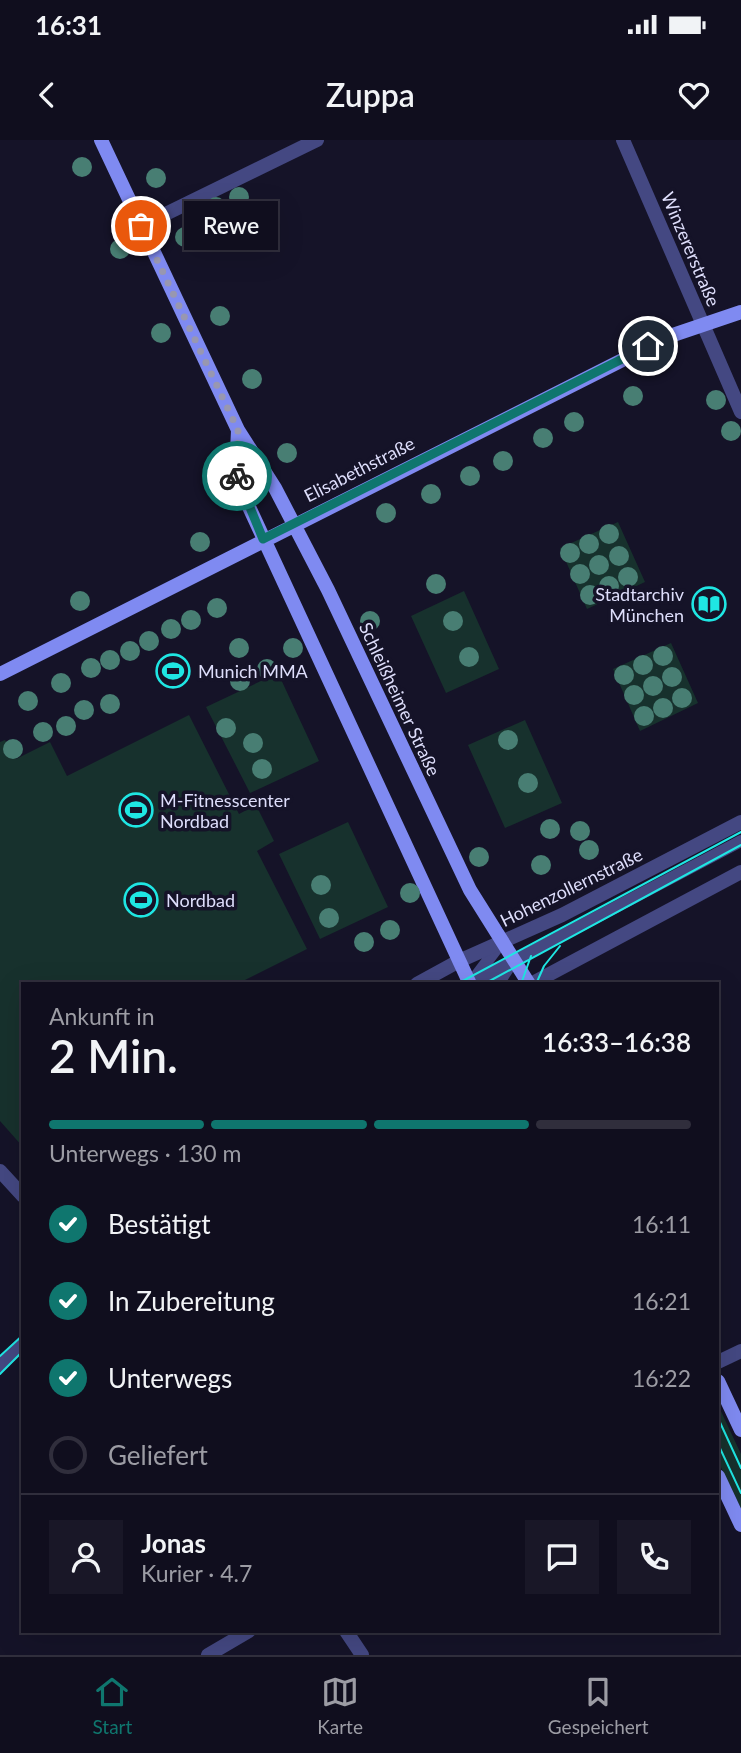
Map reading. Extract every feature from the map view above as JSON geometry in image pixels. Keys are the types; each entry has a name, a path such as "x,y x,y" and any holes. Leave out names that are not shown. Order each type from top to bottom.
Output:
{"main road":[{"name":"Schleißheimer Straße","path":"101,140 238,430 294,523 470,890 501,943 529,982"},
{"name":"Elisabethstraße","path":"0,674 294,523 702,323 741,312"},
{"name":"Schleißheimer Straße","path":"238,430 236,474 263,539 470,982"},
{"path":"719,1383 741,1430"},
{"path":"719,1478 741,1525"}],"street":[{"path":"141,226 317,140"},
{"name":"Winzererstraße","path":"623,140 741,412"},
{"name":"Hohenzollernstraße","path":"421,982 459,961 562,915 741,822"},
{"path":"534,982 741,872"},
{"path":"0,1171 21,1194"},
{"path":"0,1365 21,1345"},
{"path":"719,1362 741,1351"},
{"path":"208,1655 246,1633"},
{"path":"347,1633 362,1655"}],"lane":[{"path":"472,982 741,841"},
{"path":"471,982 501,943"},
{"path":"499,982 513,960"}],"green space":[{"path":"618,522 645,582 587,609 560,548"},
{"path":"464,591 499,669 446,693 411,616"},
{"path":"671,643 698,703 640,731 613,669"},
{"path":"278,673 319,761 250,793 206,707"},
{"name":"Nordbad","path":"189,715 239,814 256,805 274,841 257,851 307,949 241,982 21,982 21,1145 0,1121 0,742 5,740 16,759 50,742 67,776"},
{"path":"525,720 562,803 505,828 468,745"},
{"path":"348,822 388,907 320,939 279,854"},
{"path":"719,1407 741,1454 741,1509 719,1463"}],"tram line":[{"path":"461,982 741,832"},
{"path":"488,982 741,845"},
{"path":"537,982 544,966 560,946"},
{"path":"522,982 531,956"},
{"path":"0,1356 21,1337"},
{"path":"0,1374 21,1353"},
{"path":"719,1420 741,1468"},
{"path":"719,1446 741,1493"}],"way so far":[{"path":"141,226 238,430 237,476"}],"place":[{"name":"Rewe","path":"141,226"},
{"name":"Stadtarchiv München","path":"709,604"},
{"name":"Munich MMA","path":"173,671"},
{"name":"M-Fitnesscenter Nordbad","path":"136,810"},
{"name":"Nordbad","path":"141,900"}],"route":[{"path":"237,476 263,539 648,346"}]}
